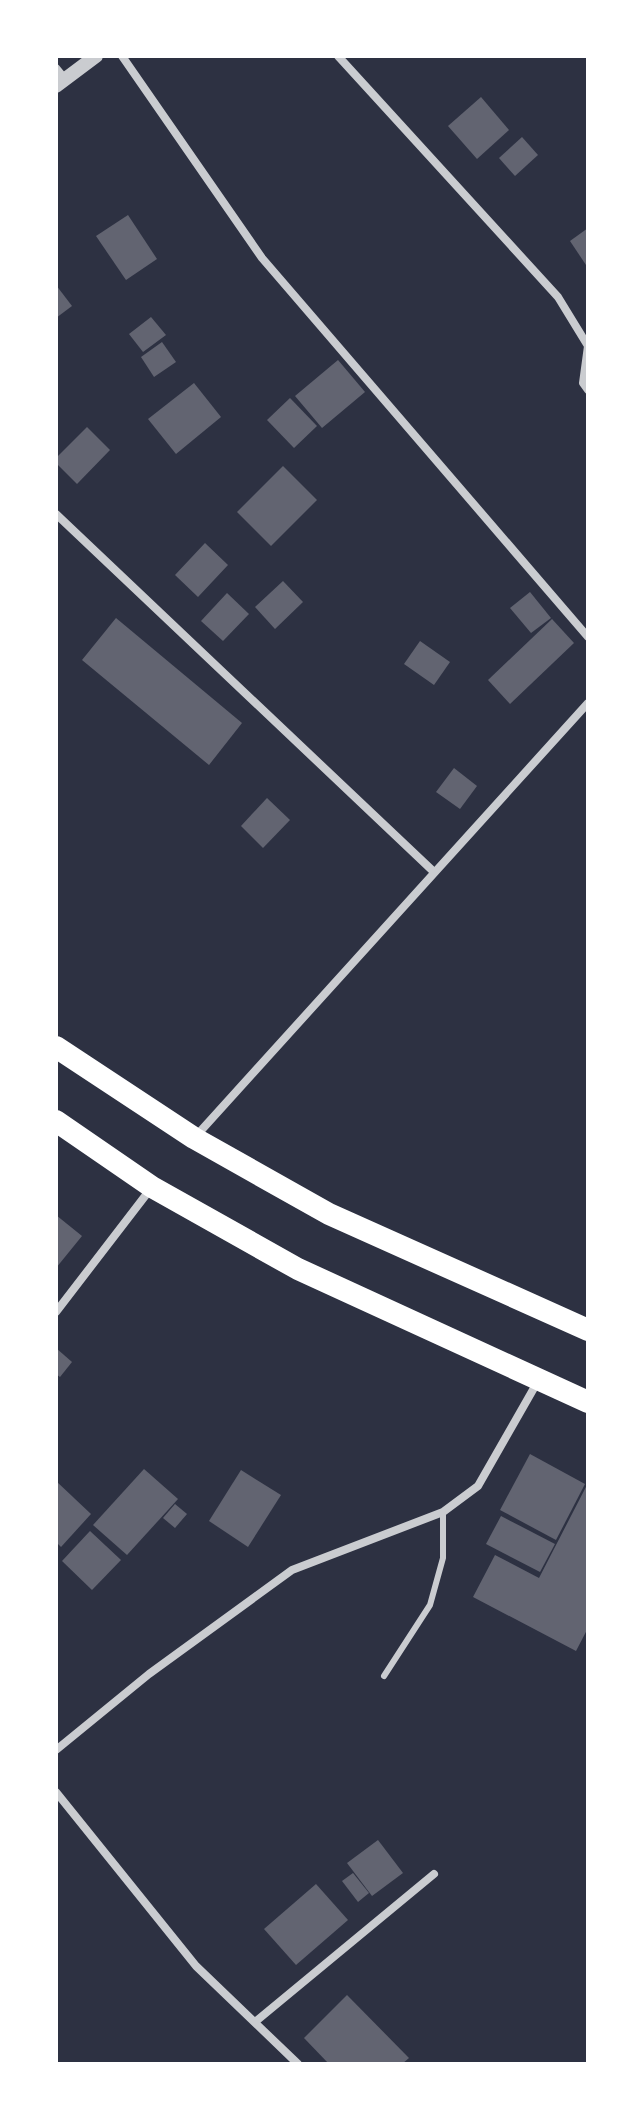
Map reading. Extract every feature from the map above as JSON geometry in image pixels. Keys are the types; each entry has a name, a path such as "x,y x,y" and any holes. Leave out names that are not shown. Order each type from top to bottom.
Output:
{"highway":[{"path":"56,1047 194,1138 329,1214 588,1330"},
{"path":"56,1121 152,1187 298,1269 588,1402"}],"street":[{"path":"59,77 96,56"},
{"path":"122,56 262,258 588,637"},
{"path":"338,56 558,297 588,346 583,383 588,390"},
{"path":"56,514 434,872"},
{"path":"194,1138 588,703"},
{"path":"56,1312 152,1187"},
{"path":"56,1750 149,1674 292,1570 443,1512 478,1486 539,1381"},
{"path":"56,1792 196,1966 298,2064"},
{"path":"255,2022 434,1874"}],"lane":[{"path":"384,1676 430,1605 443,1558 443,1512"}],"building":[{"path":"481,97 509,130 477,159 448,126"},
{"path":"522,137 538,155 515,176 499,158"},
{"path":"128,215 157,259 126,280 96,236"},
{"path":"588,228 588,268 570,241"},
{"path":"56,285 72,306 56,318"},
{"path":"151,317 166,335 143,352 129,334"},
{"path":"162,342 176,362 154,377 141,357"},
{"path":"338,360 365,392 322,428 295,396"},
{"path":"194,383 221,417 176,454 148,419"},
{"path":"290,398 317,426 294,448 267,420"},
{"path":"87,427 110,450 77,484 56,463 56,458"},
{"path":"283,466 317,500 271,546 237,512"},
{"path":"205,543 228,565 198,597 175,575"},
{"path":"283,581 303,602 275,629 255,607"},
{"path":"530,592 551,618 531,633 510,608"},
{"path":"227,593 249,614 223,641 201,621"},
{"path":"116,618 242,723 209,765 82,660"},
{"path":"552,619 574,643 510,704 488,680"},
{"path":"420,641 450,662 434,685 404,664"},
{"path":"454,768 477,786 460,809 436,792"},
{"path":"267,798 290,820 263,848 241,826"},
{"path":"56,1215 82,1236 56,1268"},
{"path":"56,1348 72,1362 60,1377 56,1374"},
{"path":"530,1454 585,1484 556,1540 500,1510"},
{"path":"144,1469 178,1499 127,1555 93,1525"},
{"path":"241,1470 281,1495 248,1547 209,1521"},
{"path":"56,1481 91,1514 61,1547 56,1542"},
{"path":"588,1483 588,1628 576,1651 473,1597 495,1555 539,1578"},
{"path":"175,1504 187,1514 175,1528 163,1518"},
{"path":"501,1516 555,1544 540,1572 486,1544"},
{"path":"90,1531 121,1560 92,1590 62,1561"},
{"path":"378,1840 403,1873 372,1896 347,1863"},
{"path":"353,1873 369,1893 358,1902 342,1881"},
{"path":"316,1884 348,1920 296,1965 264,1929"},
{"path":"347,1995 409,2058 402,2064 329,2064 304,2038"}]}
